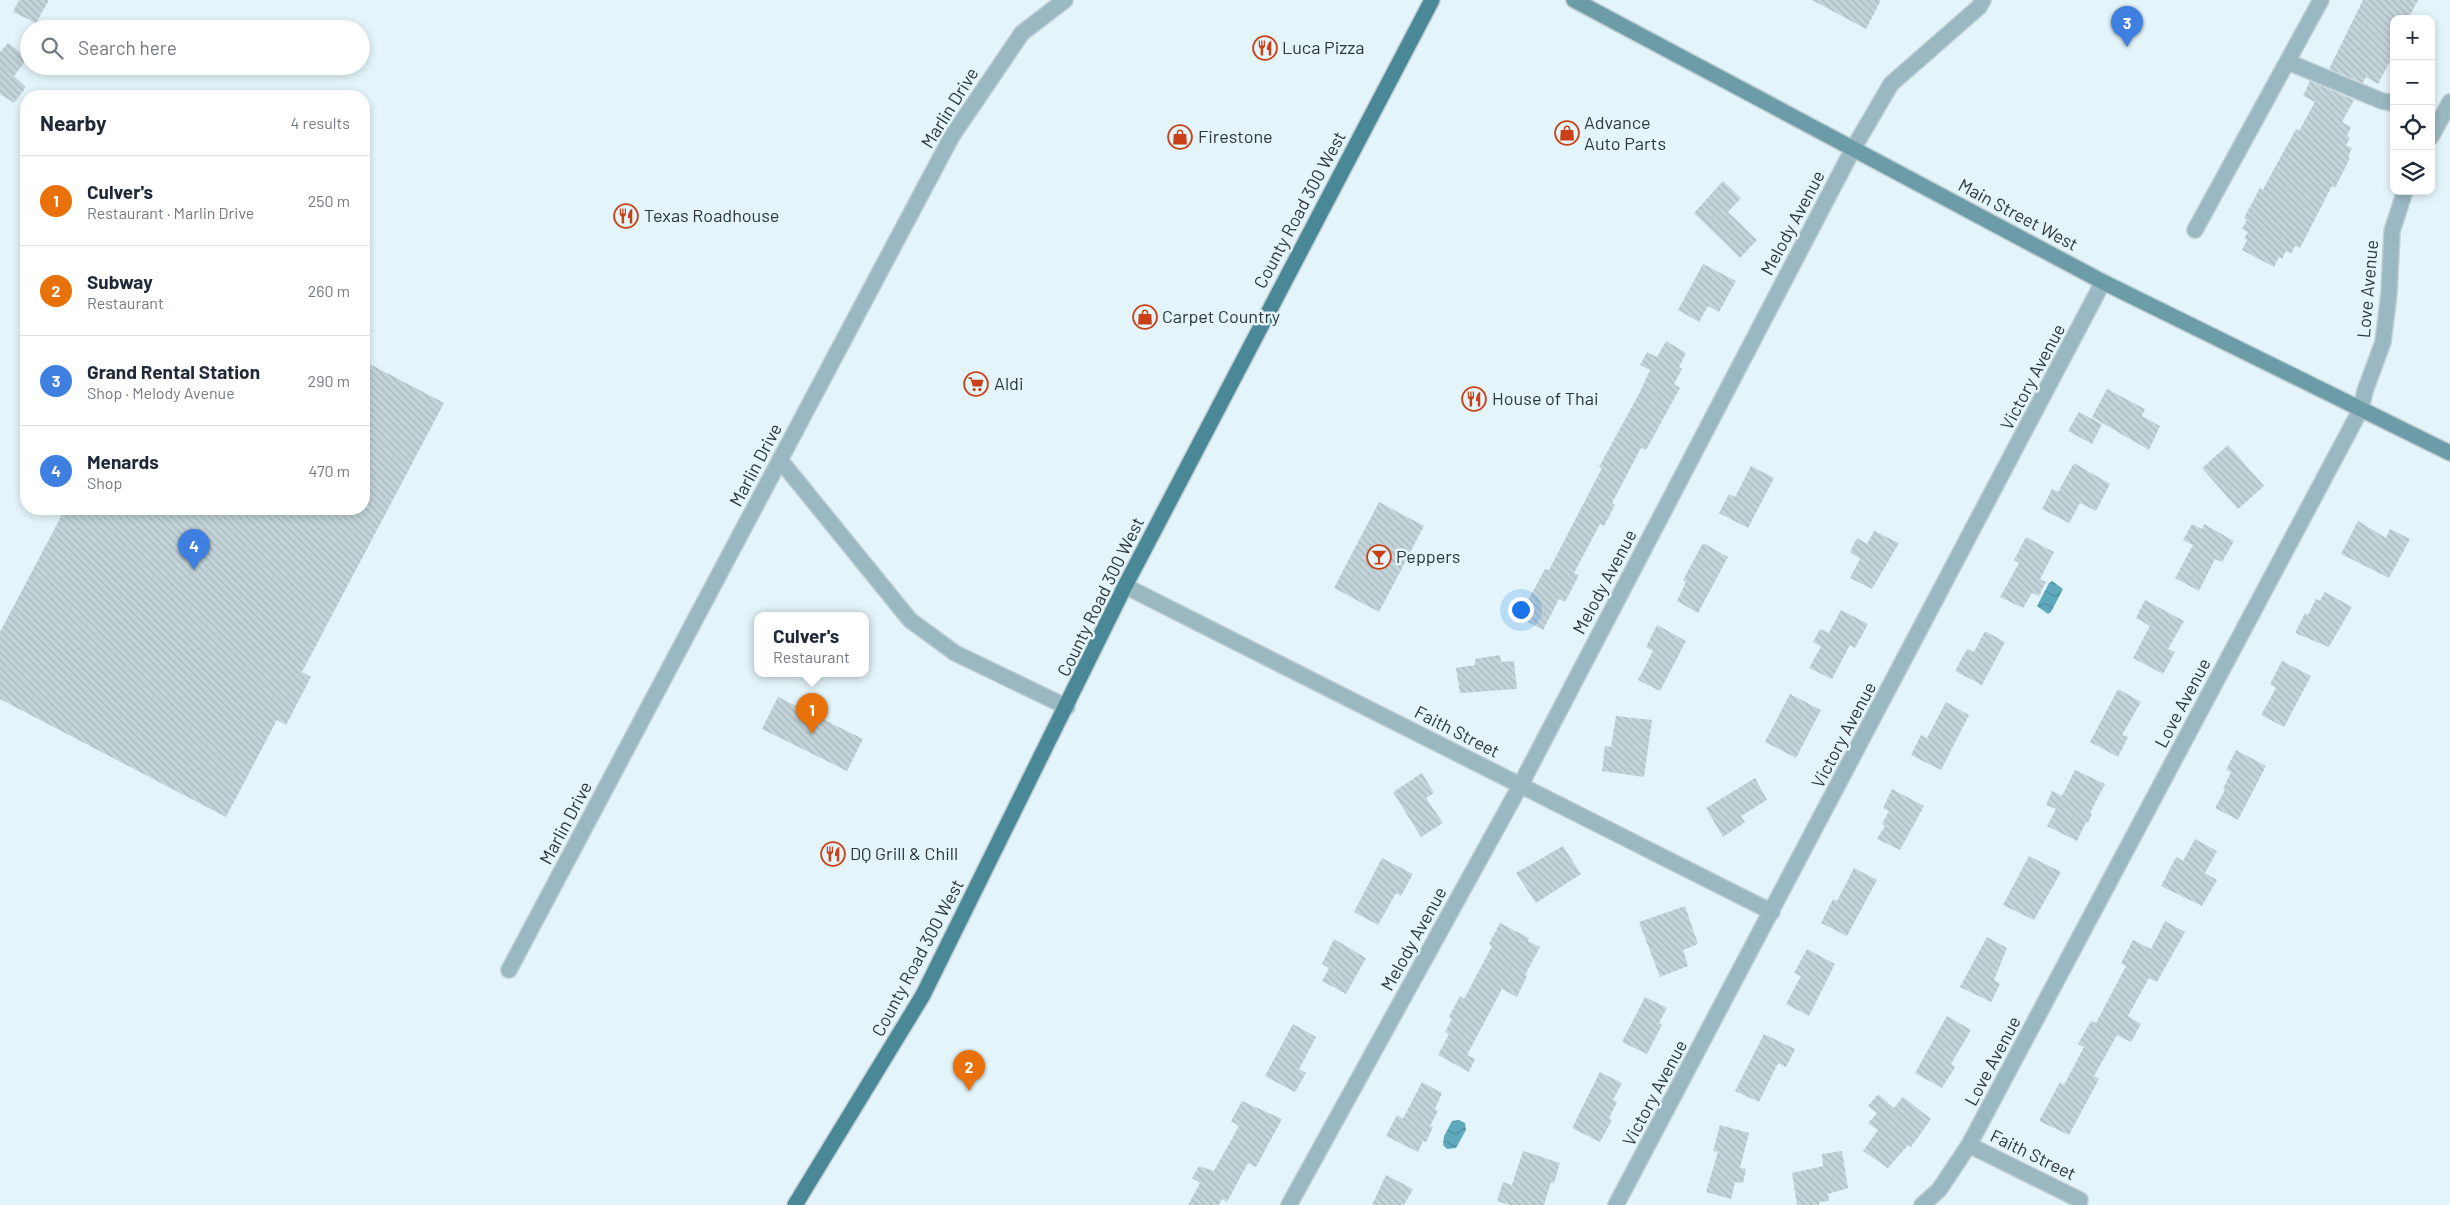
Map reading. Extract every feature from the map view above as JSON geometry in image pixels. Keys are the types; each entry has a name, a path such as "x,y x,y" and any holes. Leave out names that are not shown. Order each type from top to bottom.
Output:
{"main road":[{"name":"County Road 300 West","path":"795,1205 923,995 1125,586 1432,0"},
{"name":"Main Street West","path":"1574,0 2104,282 2450,453"}],"street":[{"name":"Marlin Drive","path":"509,970 952,136 1022,32 1066,0"},
{"name":"Melody Avenue","path":"1288,1205 1520,786 1853,148 1891,84 1979,7 1983,0"},
{"path":"2195,230 2321,0"},
{"path":"2288,62 2382,101 2390,102"},
{"path":"2440,120 2450,102"},
{"name":"Love Avenue","path":"1922,1205 1939,1190 1969,1145 2361,409 2365,392 2384,342 2392,231 2404,195"},
{"name":"Victory Avenue","path":"1617,1205 2104,282"},
{"path":"780,460 910,620 955,653 1067,706"},
{"name":"Faith Street","path":"1125,586 1772,912"},
{"name":"Faith Street","path":"1969,1145 2080,1200"}],"water":[{"path":"2052,581 2063,589 2051,612 2048,614 2037,606 2049,583"},
{"path":"1459,1120 1465,1123 1466,1130 1456,1148 1447,1149 1443,1145 1444,1136 1452,1121"}],"building":[{"path":"19,0 49,0 38,20 30,20 13,12"},
{"path":"1812,0 1881,0 1866,29"},
{"path":"2363,0 2418,0 2410,15 2390,15 2390,63 2378,84 2366,77 2363,83 2329,69"},
{"path":"8,43 20,52 20,68 14,76 26,87 24,90 20,90 20,95 14,103 0,94 0,52"},
{"path":"2310,81 2354,100 2342,122 2351,127 2347,136 2350,138 2346,145 2352,148 2348,157 2350,158 2335,188 2332,186 2300,248 2295,246 2291,254 2286,251 2282,259 2279,257 2274,267 2242,250 2247,240 2244,238 2248,232 2242,229 2247,220 2244,218 2260,188 2263,190 2296,129 2299,131 2315,102 2303,96"},
{"path":"1723,181 1741,198 1728,212 1757,240 1740,258 1694,213"},
{"path":"1703,264 1736,281 1719,312 1708,306 1699,322 1678,310"},
{"path":"1666,341 1686,353 1679,367 1682,369 1674,384 1680,388 1646,450 1641,448 1612,503 1615,505 1604,526 1600,524 1574,573 1579,575 1565,602 1559,599 1543,630 1519,617 1545,569 1549,570 1602,468 1599,467 1640,392 1650,370 1640,365 1647,352 1657,357"},
{"path":"370,364 444,403 302,672 311,677 286,725 277,720 226,817 0,699 0,632 62,515 370,515"},
{"path":"2107,389 2145,409 2142,416 2160,426 2149,450 2092,417"},
{"path":"2079,412 2102,424 2092,444 2068,431"},
{"path":"2228,445 2264,486 2238,509 2202,468"},
{"path":"2074,463 2110,484 2096,511 2080,503 2069,523 2042,509 2052,489 2058,492"},
{"path":"1751,466 1774,478 1748,528 1719,513 1729,494 1735,497"},
{"name":"Peppers","path":"1379,502 1424,526 1379,612 1334,588"},
{"path":"2358,521 2386,538 2390,529 2410,539 2389,578 2341,554"},
{"path":"2192,524 2202,529 2204,524 2234,541 2222,562 2215,559 2199,591 2175,578 2193,545 2183,540"},
{"path":"1874,531 1899,543 1872,589 1850,578 1860,559 1850,552 1857,538 1867,544"},
{"path":"2026,537 2054,552 2040,579 2046,582 2039,596 2032,593 2023,608 2000,597 2019,563 2014,560"},
{"path":"1703,543 1728,557 1698,613 1677,601 1686,582 1683,580"},
{"path":"2325,592 2352,607 2329,647 2295,633 2305,613 2308,615 2316,599 2320,601"},
{"path":"2145,600 2184,621 2168,649 2175,652 2163,674 2133,658 2150,626 2136,618"},
{"path":"1841,610 1868,624 1855,648 1850,645 1832,679 1809,668 1821,647 1813,642 1820,629 1829,633"},
{"path":"1657,625 1686,641 1660,691 1638,680 1653,651 1646,647"},
{"path":"1985,631 2005,642 1982,685 1955,671 1967,649 1974,652"},
{"path":"1500,655 1501,662 1514,661 1517,689 1460,693 1456,668 1475,665 1475,659"},
{"path":"2282,661 2311,676 2284,727 2261,715 2276,688 2270,684"},
{"path":"2118,689 2141,702 2122,735 2128,737 2118,757 2090,742"},
{"path":"1790,694 1821,710 1796,758 1765,742"},
{"path":"778,697 863,739 847,771 762,729"},
{"path":"1946,702 1969,715 1941,770 1911,755 1921,735 1927,738"},
{"path":"1616,716 1652,720 1644,777 1602,771 1605,746 1611,747"},
{"path":"2236,750 2266,766 2238,820 2215,808 2225,790 2223,789 2231,772 2226,770"},
{"path":"2075,770 2105,784 2090,813 2092,814 2088,823 2086,822 2077,841 2047,826 2056,809 2046,805 2052,791 2062,796"},
{"path":"1422,773 1434,793 1426,798 1443,823 1421,837 1393,792"},
{"path":"1755,778 1767,800 1741,816 1745,822 1723,837 1706,808"},
{"path":"1892,789 1924,806 1900,850 1877,839 1885,826 1882,824 1889,811 1883,808"},
{"path":"2195,839 2217,851 2205,873 2217,880 2202,906 2161,886 2176,857 2183,861"},
{"path":"1563,846 1581,874 1536,903 1516,873"},
{"path":"2029,856 2061,872 2034,920 2003,905"},
{"path":"1382,858 1413,874 1401,896 1396,893 1378,925 1354,912"},
{"path":"1854,868 1877,880 1847,936 1821,923 1833,899 1837,901"},
{"path":"1685,906 1698,944 1683,950 1688,966 1660,977 1639,922"},
{"path":"2165,921 2185,932 2157,982 2149,978 2128,1016 2141,1024 2131,1042 2117,1035 2094,1076 2099,1079 2069,1135 2039,1121 2060,1082 2064,1085 2084,1047 2078,1044 2091,1021 2096,1023 2126,966 2121,963 2133,940 2151,949"},
{"path":"1500,923 1529,938 1528,941 1540,947 1525,975 1527,976 1517,997 1502,989 1467,1055 1475,1059 1469,1072 1438,1055 1449,1034 1445,1032 1452,1019 1449,1017 1460,996 1464,999 1492,946 1489,944"},
{"path":"1987,937 2007,948 1994,980 2000,984 1991,1002 1960,987"},
{"path":"1334,939 1366,958 1346,994 1322,981 1329,968 1322,964"},
{"path":"1807,949 1835,964 1809,1016 1786,1004 1801,976 1794,973"},
{"path":"1645,997 1667,1008 1659,1023 1662,1025 1647,1054 1622,1042"},
{"path":"1947,1016 1971,1030 1951,1064 1955,1067 1942,1088 1915,1073"},
{"path":"1293,1024 1316,1037 1299,1069 1306,1073 1295,1092 1265,1076"},
{"path":"1764,1034 1795,1049 1786,1067 1778,1063 1759,1102 1735,1091"},
{"path":"1600,1072 1622,1083 1613,1100 1617,1102 1609,1118 1612,1120 1600,1142 1572,1128"},
{"path":"1422,1082 1442,1093 1435,1109 1438,1111 1430,1126 1433,1127 1426,1142 1423,1141 1418,1152 1386,1136 1397,1115 1403,1119"},
{"path":"1878,1094 1894,1108 1903,1097 1931,1119 1911,1147 1908,1145 1888,1168 1863,1151 1878,1130 1868,1123 1877,1113 1868,1106"},
{"path":"1242,1101 1282,1119 1256,1167 1248,1163 1227,1202 1222,1199 1219,1205 1188,1205 1200,1183 1192,1178 1199,1166 1214,1171 1239,1126 1231,1121"},
{"path":"1720,1125 1749,1133 1740,1168 1746,1169 1743,1183 1735,1182 1731,1199 1706,1192 1718,1152 1713,1151"},
{"path":"1523,1151 1560,1163 1554,1183 1551,1182 1544,1205 1509,1205 1497,1201 1503,1182 1512,1185"},
{"path":"1842,1151 1848,1188 1828,1194 1829,1201 1820,1202 1819,1205 1797,1205 1792,1173 1823,1166 1822,1154"},
{"path":"1386,1175 1413,1189 1404,1205 1372,1205"}],"place":[{"name":"Grand Rental Station","path":"2127,47"},
{"name":"Luca Pizza","path":"1265,48"},
{"name":"Advance Auto Parts","path":"1567,133"},
{"name":"Firestone","path":"1180,137"},
{"name":"Texas Roadhouse","path":"626,216"},
{"name":"Carpet Country","path":"1145,317"},
{"name":"Aldi","path":"976,384"},
{"name":"House of Thai","path":"1474,399"},
{"name":"Peppers","path":"1379,557"},
{"name":"Menards","path":"194,570"},
{"name":"Culver's","path":"812,734"},
{"name":"DQ Grill & Chill","path":"833,854"},
{"name":"Subway","path":"969,1091"}]}
